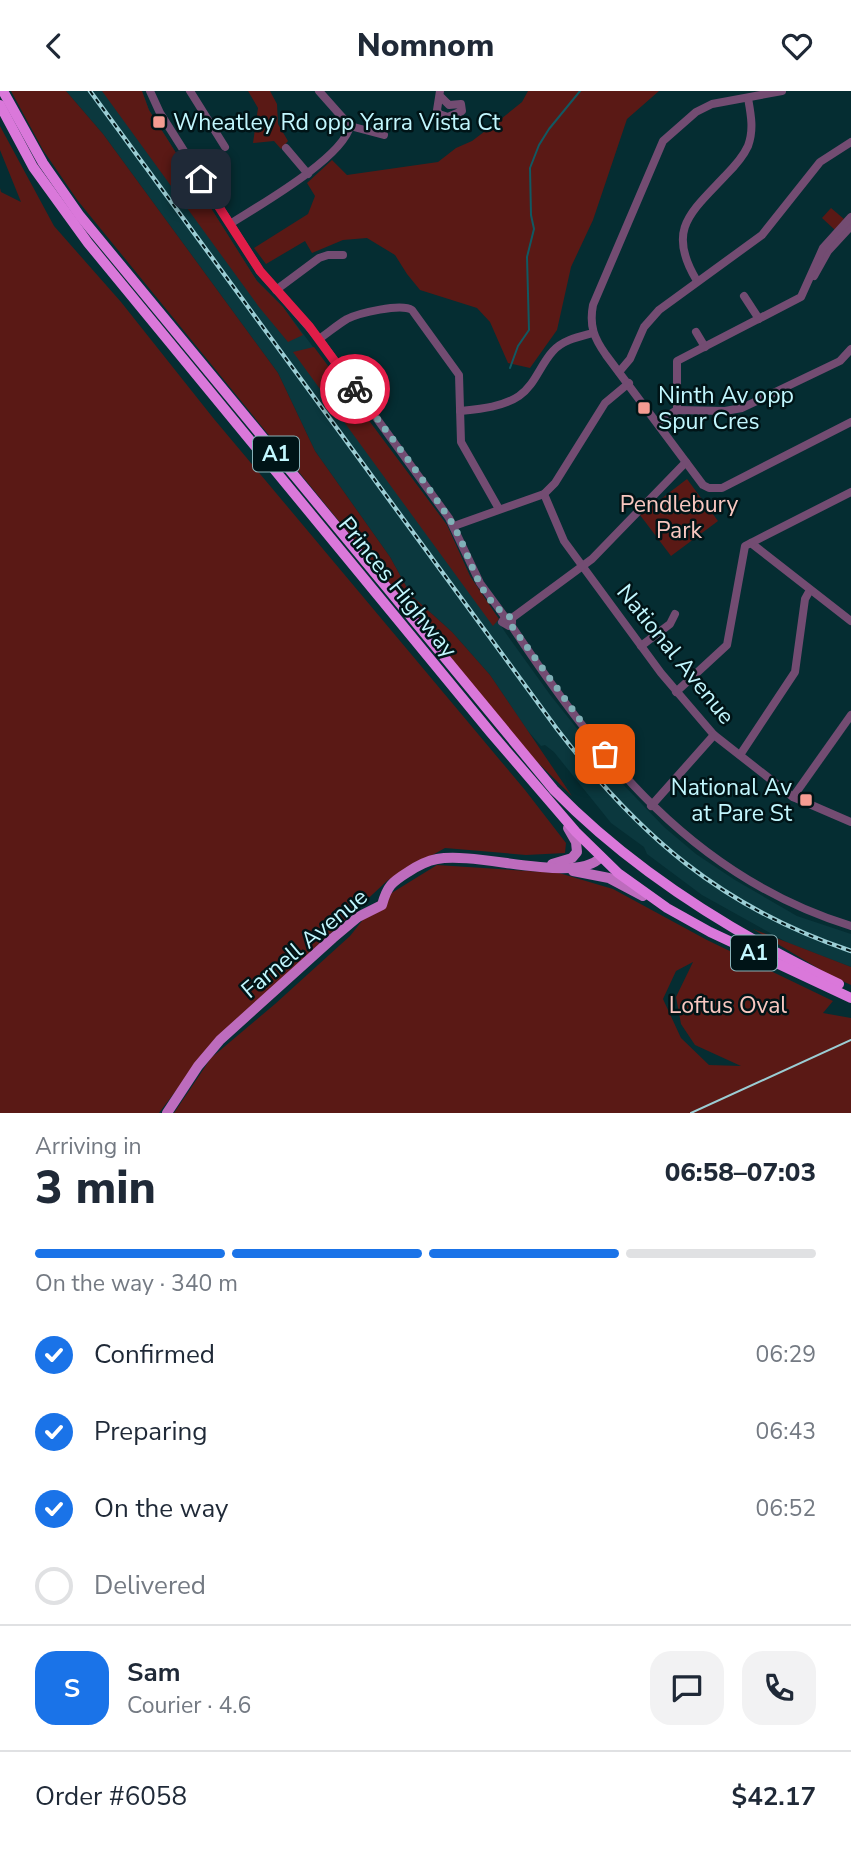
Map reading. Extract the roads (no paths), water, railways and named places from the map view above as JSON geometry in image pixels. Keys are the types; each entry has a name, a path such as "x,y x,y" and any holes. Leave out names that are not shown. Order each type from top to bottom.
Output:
{"highway":[{"name":"Princes Highway","path":"3,91 43,163 87,225 567,804 631,858 689,900 851,990"},
{"name":"Princes Highway","path":"0,105 33,167 88,243 547,800 601,854 660,903 720,937 851,998"},
{"path":"567,804 600,840 601,854 617,852 631,858"},
{"path":"639,888 630,876 633,870 689,900"}],"main road":[{"path":"547,800 578,847 573,857 555,867"},
{"name":"Farnell Avenue","path":"167,1113 198,1066 220,1040 358,917 382,905 386,890 396,880 424,863 446,857 555,867 601,854"},
{"path":"555,867 609,878 660,903"}],"street":[{"path":"150,91 160,113 260,271 319,339 454,526 475,575 593,740 651,806 695,844 750,882 798,906 851,926"},
{"path":"190,91 225,147"},
{"path":"319,91 350,126 384,135"},
{"path":"782,91 712,104 689,117 663,141 593,305 593,333 619,372 709,488 722,488 851,422"},
{"path":"698,281 683,255 684,230 694,208 732,169 747,149 752,128 748,98"},
{"path":"230,224 308,174 348,134 350,126"},
{"path":"619,372 630,359 644,327 651,319 762,235 820,162 851,142"},
{"path":"286,148 308,174"},
{"path":"810,280 823,248 851,217"},
{"path":"677,410 677,361 796,301 804,293 840,235 851,226"},
{"path":"276,291 319,258 343,255"},
{"path":"744,296 759,319"},
{"path":"319,339 349,318 402,306 414,311 459,375 460,435 463,448 499,509"},
{"path":"696,332 705,347"},
{"path":"460,411 497,405 520,395 553,351 569,340 593,333"},
{"path":"658,422 677,410 725,411 742,408 841,361 851,351"},
{"path":"454,526 544,495 562,473 605,403 629,383"},
{"path":"509,620 583,566 686,461"},
{"path":"676,692 727,645 743,551 751,543 851,492"},
{"name":"National Avenue","path":"544,495 561,535 676,692 714,735 793,797 851,822"},
{"path":"751,543 810,590 849,616"},
{"path":"740,755 795,672 805,599 810,590"},
{"path":"641,646 670,624 675,614"},
{"path":"793,797 851,715"},
{"path":"651,806 714,735"}],"waterway":[{"path":"510,368 518,346 529,330 527,257 534,229 530,168 549,129 580,91"}],"tram line":[{"path":"691,1113 851,1040"}],"railway":[{"path":"90,91 557,729 619,803 686,864 722,890 804,933 851,951"}],"place":[{"name":"Wheatley Rd opp Yarra Vista Ct","path":"159,122"},
{"name":"Ninth Av opp Spur Cres","path":"644,408"},
{"name":"National Av at Pare St","path":"806,800"}],"park label":[{"name":"Pendlebury Park","path":"679,517"},
{"name":"Loftus Oval","path":"728,1005"}]}
